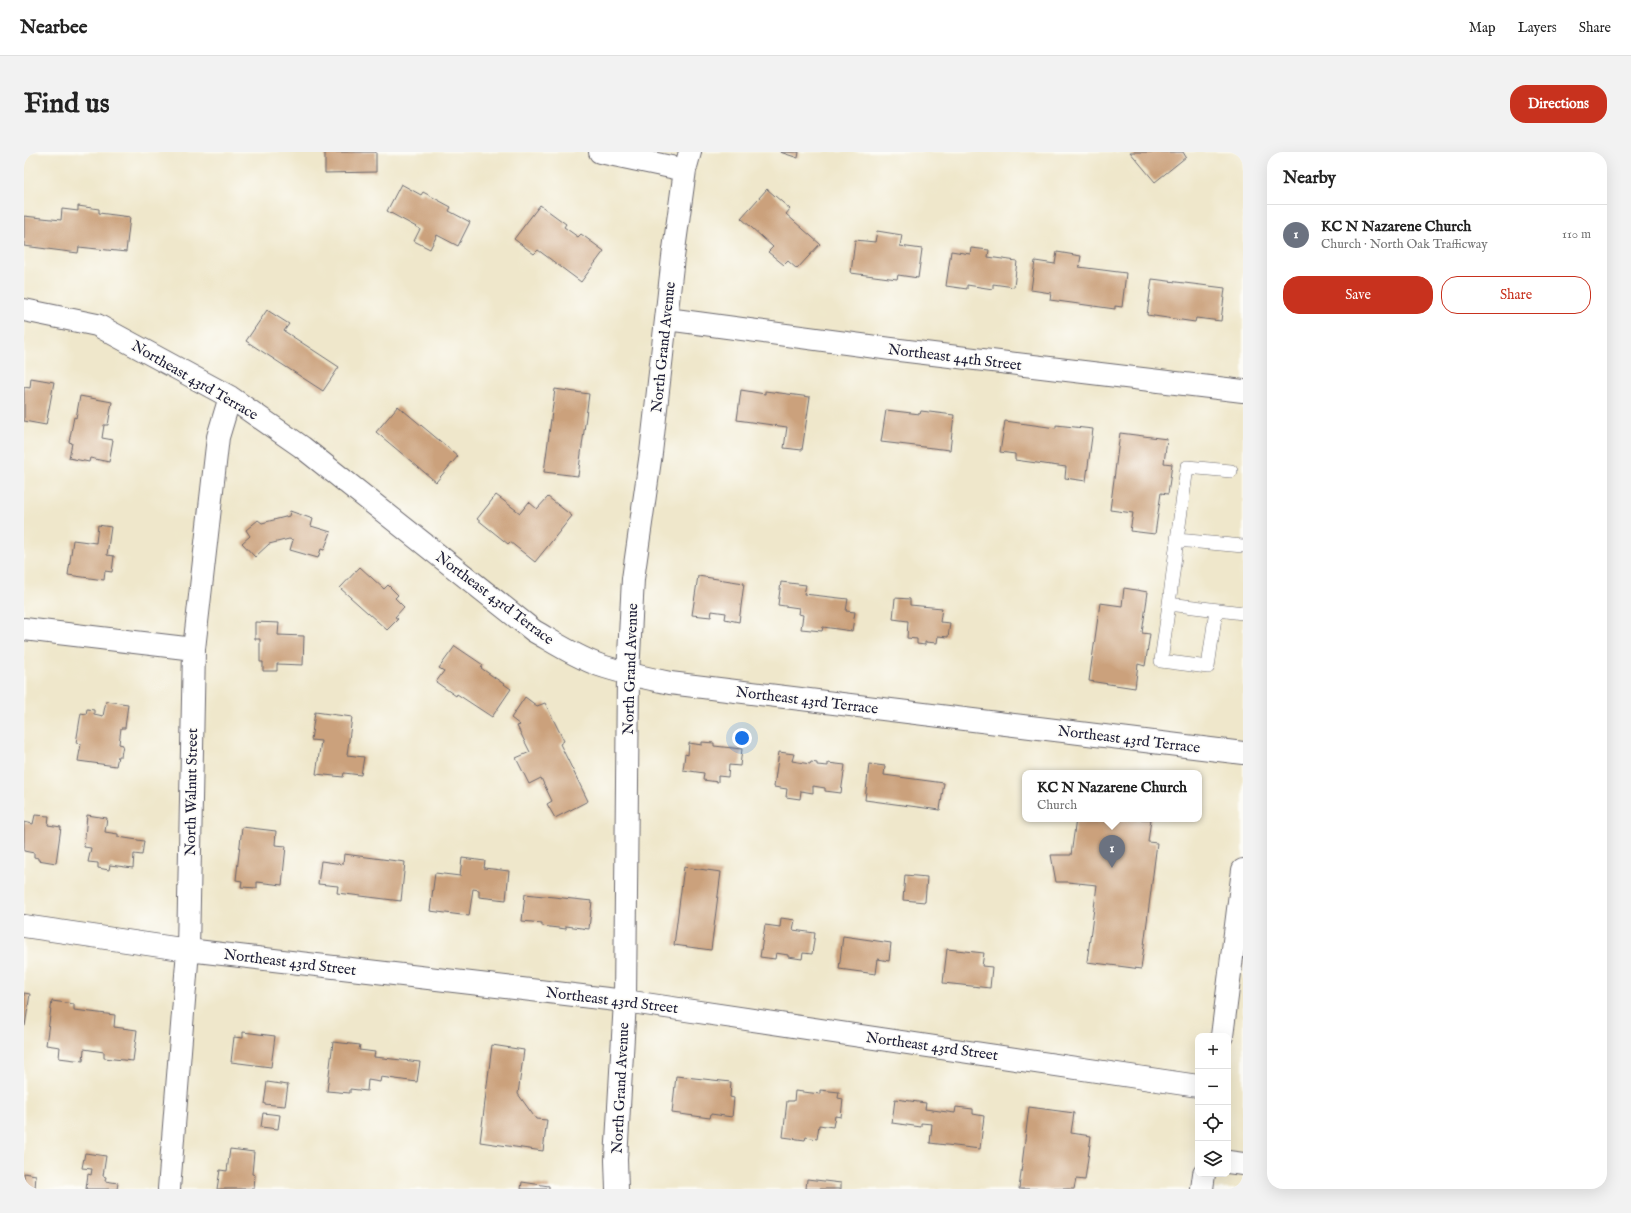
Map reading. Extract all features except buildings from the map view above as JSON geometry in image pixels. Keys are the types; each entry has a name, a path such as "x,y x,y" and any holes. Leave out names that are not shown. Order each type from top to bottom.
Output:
{"street":[{"path":"600,152 688,161"},
{"name":"North Grand Avenue","path":"617,1189 616,1160 625,1001 628,674 633,579 651,453 688,161"},
{"name":"Northeast 43rd Terrace","path":"24,310 97,325 230,397 302,447 534,631 565,650 591,662 628,674 670,683 1243,753"},
{"name":"Northeast 44th Street","path":"667,319 891,349 1243,391"},
{"name":"North Walnut Street","path":"169,1189 188,950 194,649 218,437 230,397"},
{"path":"24,629 194,649"},
{"path":"1222,1033 1243,870"},
{"name":"Northeast 43rd Street","path":"24,926 188,950 625,1001 1195,1086"},
{"path":"1231,1162 1243,1164"},
{"path":"1202,1189 1204,1177"}],"lane":[{"path":"1216,610 1208,667 1161,661 1187,467 1231,471"},
{"path":"1177,540 1243,546"},
{"path":"1169,604 1243,613"}],"place":[{"name":"KC N Nazarene Church","path":"1112,868"}]}
